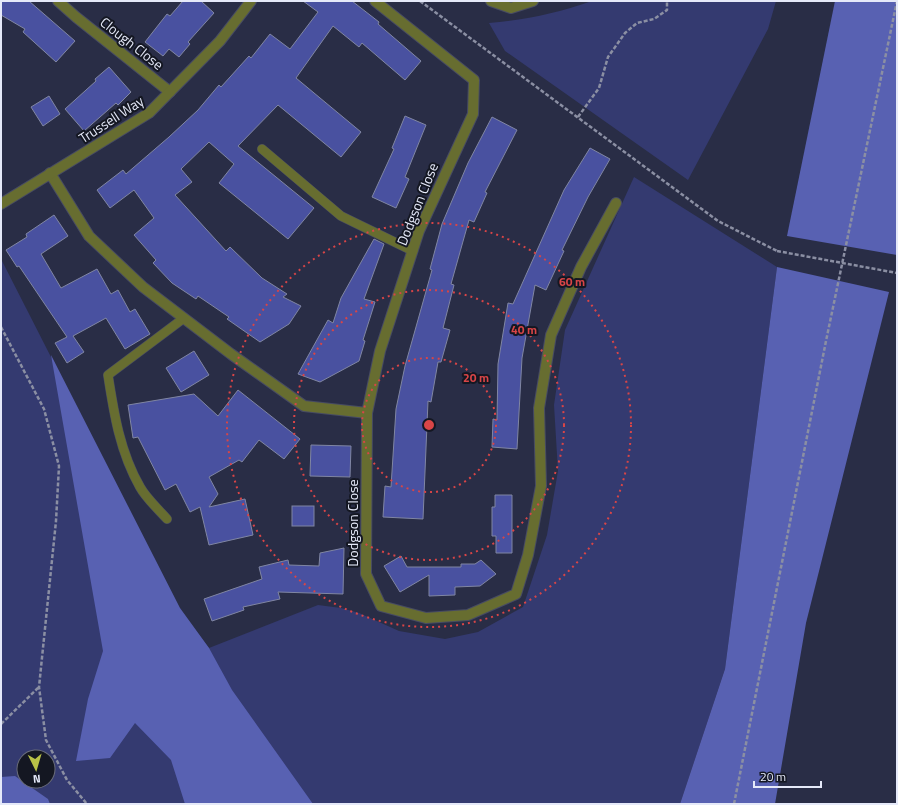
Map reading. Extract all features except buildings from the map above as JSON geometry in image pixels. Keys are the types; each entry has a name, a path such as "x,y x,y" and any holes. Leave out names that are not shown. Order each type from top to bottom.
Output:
{"street":[{"name":"Clough Close","path":"58,1 76,18 170,92"},
{"name":"Trussell Way","path":"1,204 149,113 220,41 252,1"},
{"name":"Dodgson Close","path":"375,1 474,80 473,114 419,231 380,351 367,413 366,574 381,606 426,618 468,615 516,594 528,555 541,486 539,408 551,335 581,267 616,203"},
{"path":"491,1 511,8 533,1"},
{"path":"50,173 89,236 143,287 304,406 367,413"}],"lane":[{"path":"262,149 341,216 413,251"},
{"path":"167,519 140,488 124,455 114,413 108,375 184,318"}],"path":[{"path":"420,1 718,221 777,252 897,273"},
{"path":"578,117 599,88 608,57 625,33 637,23 654,19 667,10 667,1"},
{"path":"734,804 826,342 897,1"},
{"path":"1,327 44,409 58,466 56,521 39,686 46,740 67,780 87,804"},
{"path":"1,724 39,686"}],"shaded area":[{"path":"592,1 776,1 768,29 688,180 505,51 489,23 541,15"},
{"path":"835,1 897,1 897,255 787,236"},
{"path":"634,177 777,267 725,669 680,804 1,804 1,259 179,608 209,648 318,605 341,608 359,613 399,631 445,639 478,632 523,607 547,535 558,471 554,405 565,330"},
{"path":"777,267 889,292 806,623 775,804 680,804 725,669"},
{"path":"51,355 180,608 209,648 232,690 313,804 185,804 171,760 135,723 110,758 76,761 88,699 103,651"},
{"path":"15,776 16,789 34,789 48,799 50,804 1,804 1,777"}]}
